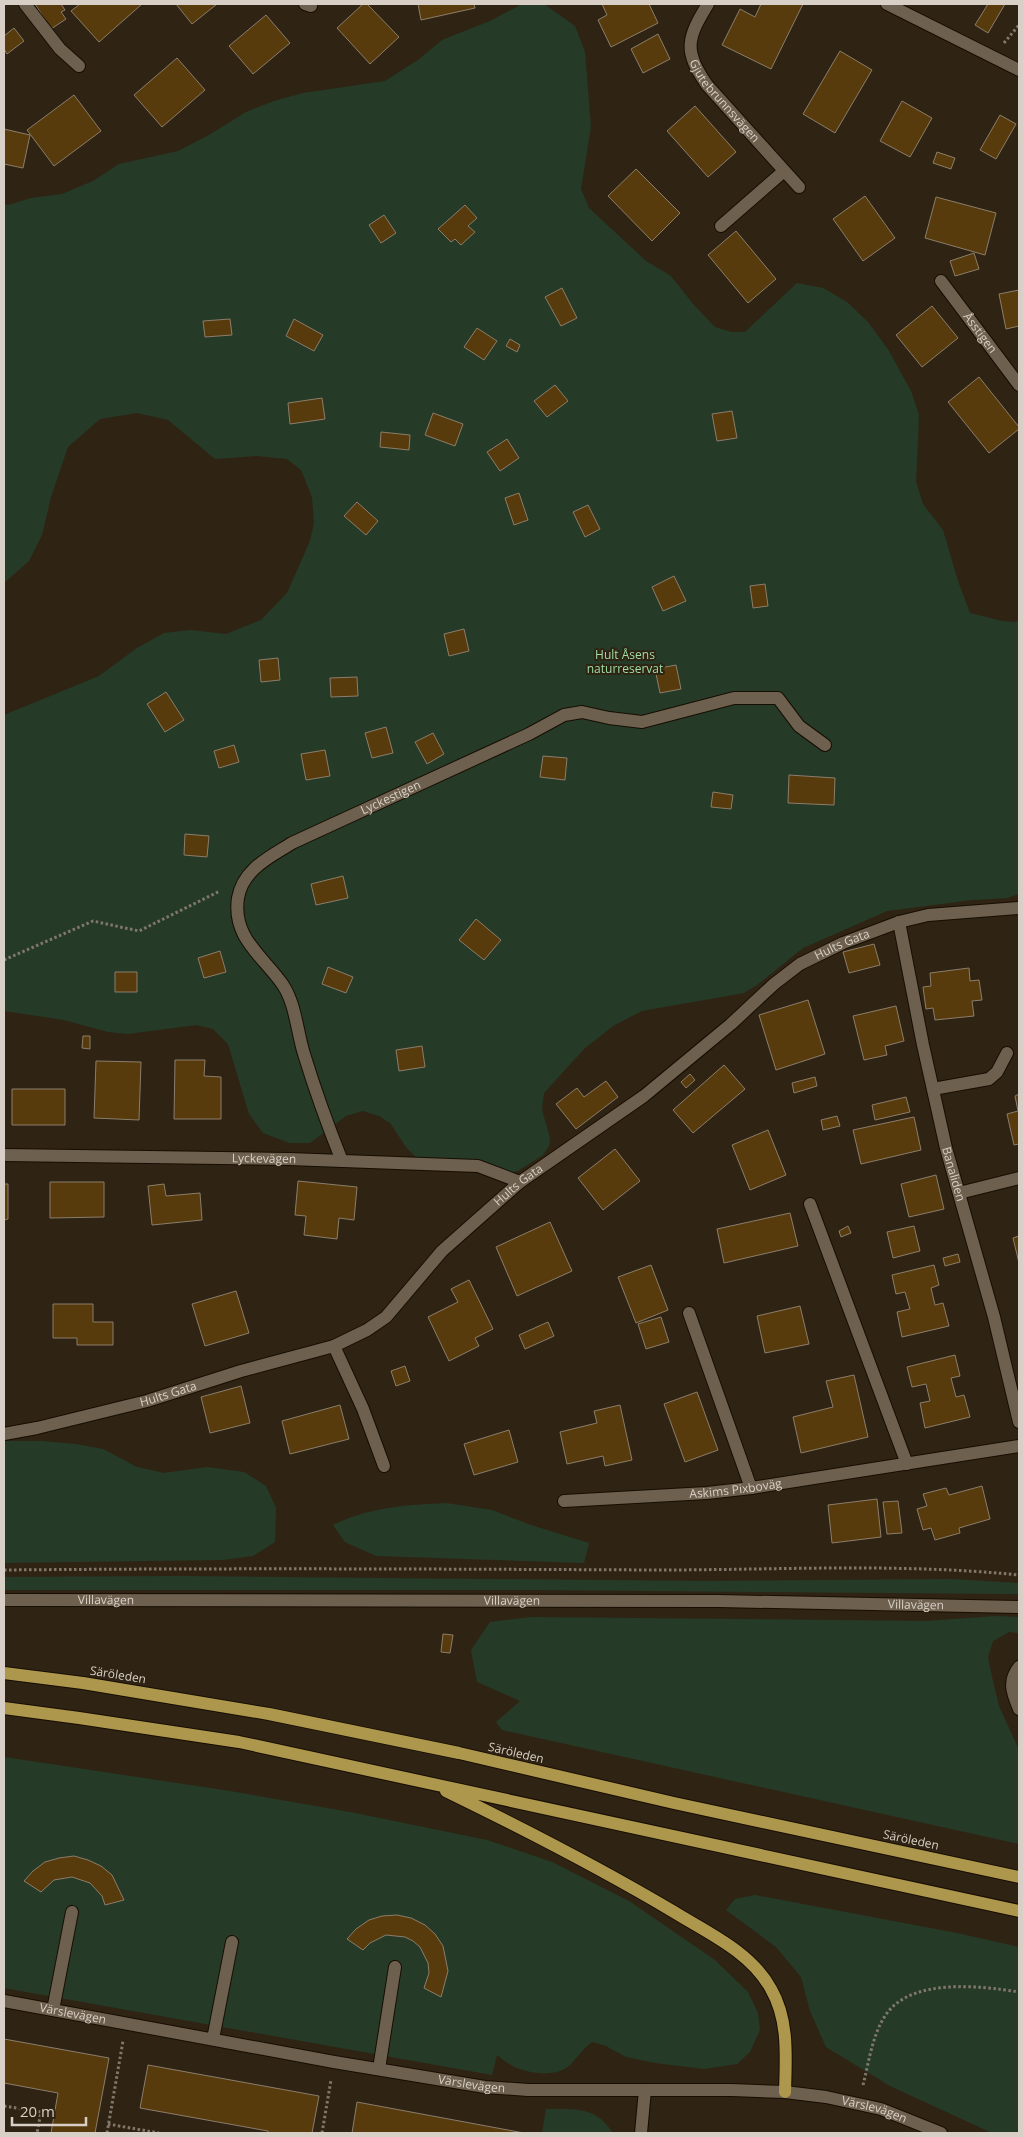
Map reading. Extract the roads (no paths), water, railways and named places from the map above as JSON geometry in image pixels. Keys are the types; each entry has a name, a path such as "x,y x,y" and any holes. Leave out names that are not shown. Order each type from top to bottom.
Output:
{"main road":[{"name":"Säröleden","path":"4,1673 83,1683 269,1714 459,1754 674,1804 1019,1877"},
{"path":"4,1708 239,1742 1019,1911"},
{"path":"428,1783 534,1833 624,1883 727,1945 754,1966 770,1987 780,2006 785,2032 785,2092"}],"street":[{"path":"25,4 60,49 79,66"},
{"name":"Gjutebrunnsvägen","path":"708,4 697,22 691,39 690,54 694,67 707,85 799,187"},
{"path":"887,4 1019,70"},
{"path":"721,226 784,171"},
{"name":"Åsstigen","path":"941,281 1019,385"},
{"name":"Lyckestigen","path":"342,1161 303,1052 291,1003 283,986 249,944 239,925 238,898 244,880 256,866 292,843 529,734 564,715 582,712 642,722 734,698 778,698 799,726 825,745"},
{"name":"Hults Gata","path":"4,1434 118,1409 241,1370 334,1346 367,1330 386,1317 442,1251 520,1182 644,1096 731,1024 774,984 800,964 827,950 899,922 928,915 1019,908"},
{"name":"Banaliden","path":"899,922 933,1089 959,1193 994,1317 1019,1422"},
{"path":"933,1089 989,1079 997,1072 1007,1053"},
{"name":"Lyckevägen","path":"4,1155 342,1161 478,1166 520,1182"},
{"path":"959,1193 1019,1178"},
{"path":"810,1204 907,1464"},
{"path":"688,1313 751,1488"},
{"path":"334,1346 363,1409 384,1466"},
{"name":"Askims Pixboväg","path":"564,1501 707,1493 751,1488 1019,1446"},
{"name":"Villavägen","path":"4,1600 63,1598 719,1601 1019,1607"},
{"path":"1019,1667 1012,1679 1011,1687 1019,1709"},
{"path":"54,2010 72,1912"},
{"path":"213,2039 232,1942"},
{"path":"379,2069 395,1967"},
{"name":"Värslevägen","path":"4,2001 334,2062 485,2087 528,2090 732,2090 785,2092 858,2103 881,2109 941,2133"},
{"path":"641,2133 645,2090"}],"park label":[{"name":"Hult Åsens naturreservat","path":"625,662"}]}
